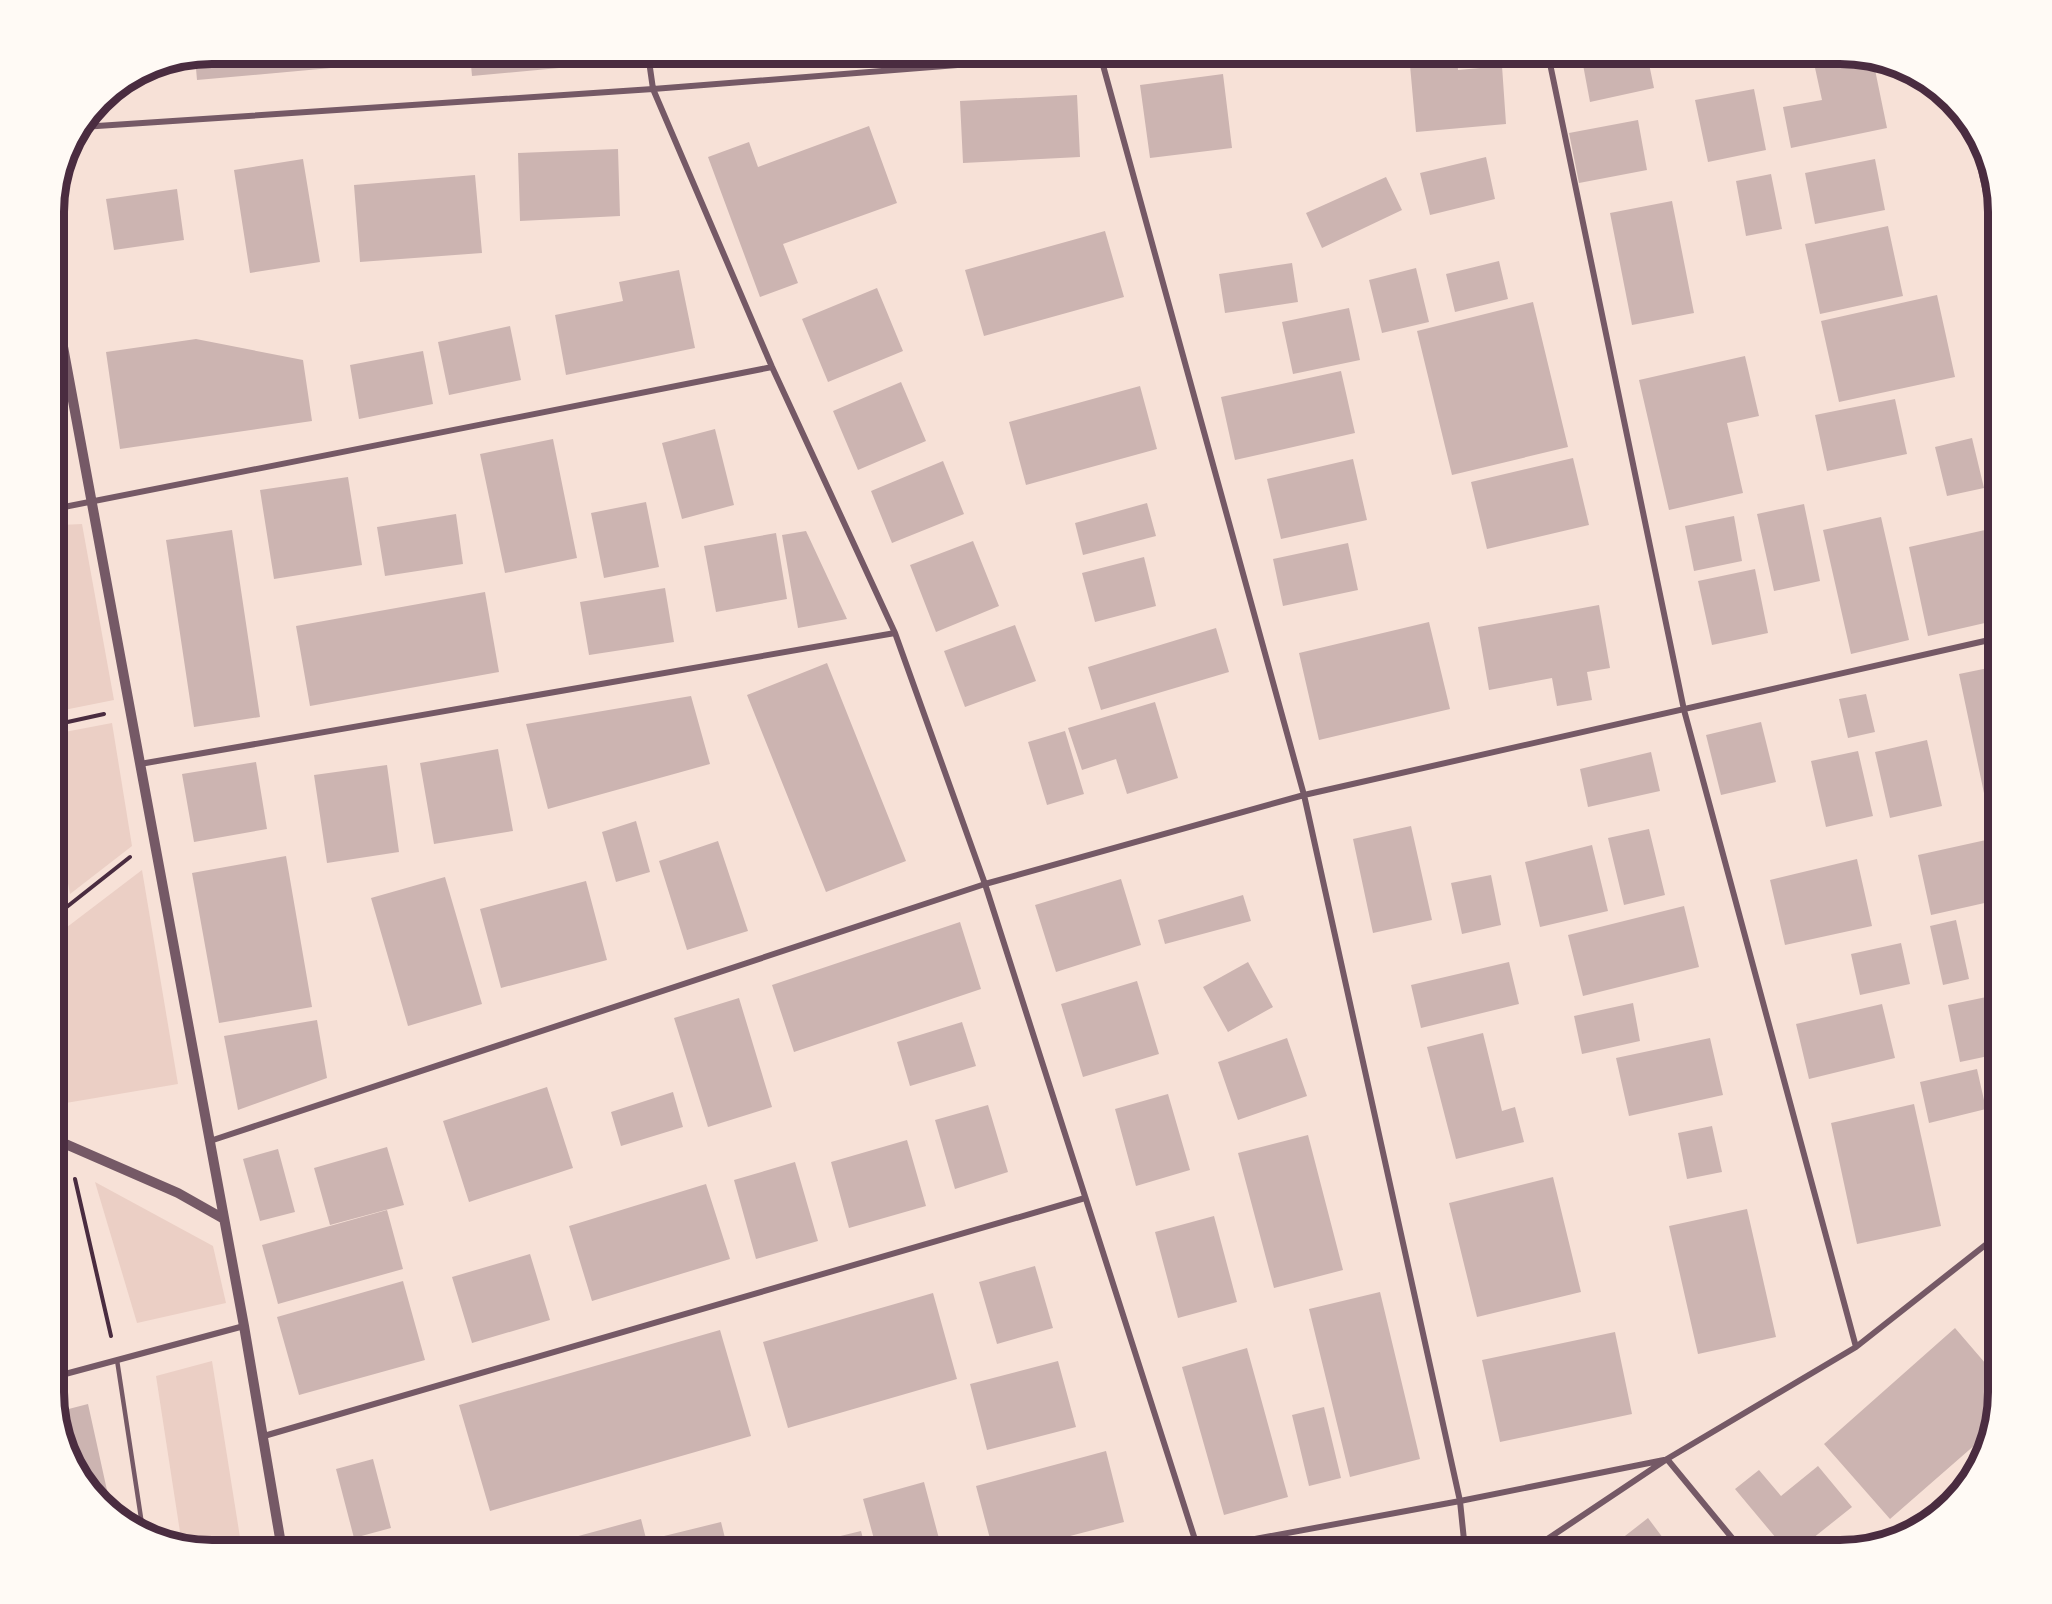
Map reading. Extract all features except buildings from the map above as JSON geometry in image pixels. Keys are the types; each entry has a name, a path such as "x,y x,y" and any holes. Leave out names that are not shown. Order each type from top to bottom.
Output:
{"street":[{"path":"649,64 653,89 772,367 895,633 985,884 1193,1540"},
{"path":"92,126 653,89 970,64"},
{"path":"1103,64 1304,795 1460,1501 1464,1540"},
{"path":"1550,64 1684,710 1856,1347"},
{"path":"1980,164 1986,192"},
{"path":"65,357 264,1436 280,1540"},
{"path":"65,507 772,367"},
{"path":"140,764 895,633"},
{"path":"210,1141 985,884 1304,795 1988,640"},
{"path":"67,1144 178,1193 224,1219"},
{"path":"264,1436 1085,1197"},
{"path":"1547,1540 1667,1459 1856,1347 1988,1243"},
{"path":"65,1374 243,1326"},
{"path":"1250,1540 1667,1459"},
{"path":"1667,1459 1734,1540"}],"lane":[{"path":"117,1360 142,1522"}],"path":[{"path":"65,722 130,709"},
{"path":"65,908 154,838"},
{"path":"67,1144 117,1360"}],"shaded area":[{"path":"82,524 114,700 65,710 65,525"},
{"path":"112,723 132,846 70,894 65,867 65,732"},
{"path":"142,870 178,1084 65,1103 65,929"},
{"path":"95,1182 213,1246 226,1303 137,1323"},
{"path":"212,1361 240,1540 212,1540 181,1535 156,1376"}]}
